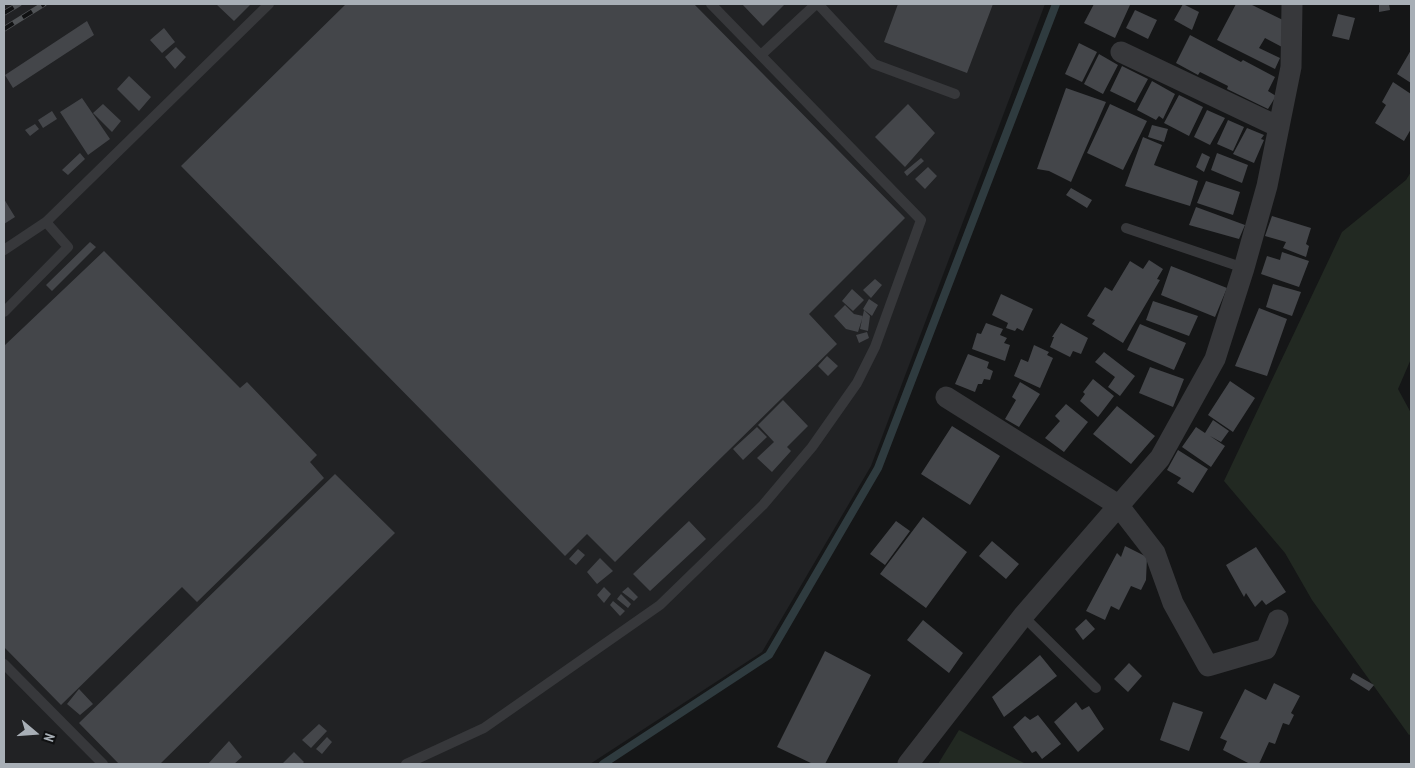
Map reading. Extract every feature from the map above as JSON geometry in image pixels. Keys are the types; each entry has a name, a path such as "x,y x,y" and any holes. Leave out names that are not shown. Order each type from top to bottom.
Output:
{"street":[{"path":"908,764 1023,616 1160,458 1215,359 1244,268 1266,186 1279,127 1291,67 1292,4"},
{"path":"1121,52 1279,127"},
{"path":"946,397 1118,505 1156,553 1173,603 1208,666 1266,649 1278,620"}],"lane":[{"path":"4,250 46,222 269,4"},
{"path":"406,764 484,728 660,605 763,505 812,447 857,383 875,347 921,220 711,4"},
{"path":"761,56 817,4 874,64 955,94"},
{"path":"4,312 68,247 46,222"},
{"path":"1126,228 1244,268"},
{"path":"1023,616 1096,688"},
{"path":"4,664 103,764"}],"shaded area":[{"path":"4,4 1045,4 871,466 762,652 590,764 4,764"},
{"path":"1411,172 1411,359 1398,389 1411,413 1411,734 1409,735 1312,600 1285,553 1224,481 1342,232 1406,180"},
{"path":"959,730 1026,764 938,764"}],"building":[{"path":"216,4 251,4 234,21"},
{"path":"346,4 694,4 905,218 809,314 837,344 615,562 587,534 565,556 181,166"},
{"path":"742,4 785,4 763,26"},
{"path":"898,4 993,4 967,73 884,42"},
{"path":"1094,4 1130,5 1115,38 1084,23"},
{"path":"1183,4 1199,12 1192,30 1174,20"},
{"path":"1236,4 1250,4 1285,21 1282,47 1265,38 1259,48 1280,58 1275,69 1217,40"},
{"path":"1379,4 1389,4 1390,10 1379,12"},
{"path":"1135,10 1157,20 1148,39 1126,28"},
{"path":"1338,14 1355,18 1349,40 1332,36"},
{"path":"87,21 94,35 13,88 5,75"},
{"path":"164,28 175,42 162,53 150,40"},
{"path":"1190,35 1241,62 1243,60 1275,77 1268,91 1276,96 1268,109 1227,89 1228,86 1200,72 1198,75 1176,63"},
{"path":"1079,43 1097,52 1082,82 1065,74"},
{"path":"176,47 186,57 175,69 165,57"},
{"path":"1411,50 1411,83 1397,74"},
{"path":"1099,54 1118,65 1103,94 1084,84"},
{"path":"1122,66 1148,79 1135,103 1110,91"},
{"path":"129,76 151,97 139,111 117,89"},
{"path":"1152,81 1175,94 1163,119 1159,116 1156,120 1137,110"},
{"path":"1393,82 1411,94 1411,129 1404,141 1375,123 1386,105 1382,102"},
{"path":"1066,88 1106,102 1071,182 1049,171 1037,169"},
{"path":"1179,95 1203,107 1189,136 1164,123"},
{"path":"82,98 110,139 88,155 60,112"},
{"path":"103,104 121,121 112,132 93,113"},
{"path":"908,104 935,133 905,167 875,137"},
{"path":"1110,104 1147,121 1123,170 1087,153"},
{"path":"1207,110 1225,118 1210,145 1194,137"},
{"path":"52,111 57,119 43,128 38,120"},
{"path":"1228,120 1244,127 1233,151 1217,144"},
{"path":"35,124 39,129 30,136 25,130"},
{"path":"1152,125 1168,129 1164,142 1148,137"},
{"path":"1247,128 1264,135 1261,139 1264,140 1254,163 1233,154"},
{"path":"1143,137 1162,145 1154,165 1198,181 1190,206 1125,186"},
{"path":"80,153 85,159 68,175 62,170"},
{"path":"1202,153 1210,157 1204,172 1196,167"},
{"path":"1217,153 1248,165 1242,183 1211,170"},
{"path":"921,158 924,161 907,176 904,172"},
{"path":"928,167 937,176 925,189 915,179"},
{"path":"1206,181 1240,192 1233,215 1197,203"},
{"path":"1071,188 1092,200 1087,208 1066,195"},
{"path":"4,199 15,217 4,224"},
{"path":"1196,207 1245,225 1239,239 1189,225"},
{"path":"1272,216 1311,228 1306,244 1309,246 1306,257 1283,248 1286,242 1265,236"},
{"path":"90,242 96,247 52,291 46,285"},
{"path":"104,251 240,388 247,382 317,455 310,462 324,478 197,602 182,587 61,705 4,647 4,346"},
{"path":"1282,252 1309,261 1299,287 1261,274 1267,256 1280,260"},
{"path":"1149,260 1163,269 1157,279 1160,280 1123,343 1092,324 1095,320 1087,316 1105,287 1112,291 1130,261 1143,269"},
{"path":"1171,266 1227,288 1215,317 1161,295"},
{"path":"875,279 882,285 871,298 863,290"},
{"path":"1273,284 1301,292 1292,316 1266,307"},
{"path":"852,289 864,300 853,311 842,301"},
{"path":"1001,294 1033,309 1023,331 1017,328 1015,331 1006,328 1008,323 992,315"},
{"path":"869,299 878,305 872,316 863,309"},
{"path":"1153,301 1198,316 1189,336 1146,320"},
{"path":"845,305 854,314 863,316 858,332 846,329 834,316"},
{"path":"1259,308 1287,319 1267,376 1235,366"},
{"path":"864,310 870,316 868,331 860,329"},
{"path":"986,323 1003,329 1000,335 1007,338 1004,343 1010,345 1005,361 972,349 977,333 981,334"},
{"path":"1061,323 1088,338 1081,354 1073,351 1070,357 1050,347 1054,337 1052,337"},
{"path":"1140,324 1186,343 1174,370 1127,350"},
{"path":"867,332 869,338 859,343 856,335"},
{"path":"1034,345 1049,352 1047,355 1053,358 1040,388 1014,376 1021,359 1028,362"},
{"path":"1104,352 1135,376 1120,396 1108,387 1115,377 1095,362"},
{"path":"968,354 989,362 987,368 993,371 990,380 984,379 982,384 978,384 975,392 955,384"},
{"path":"827,356 838,366 828,376 818,366"},
{"path":"1150,367 1184,379 1173,407 1139,393"},
{"path":"1093,379 1114,396 1098,417 1080,401 1085,394 1083,392"},
{"path":"1230,381 1255,398 1233,432 1208,415"},
{"path":"1020,382 1040,394 1019,427 1005,419 1016,400 1012,397"},
{"path":"783,400 808,426 787,447 791,451 772,472 757,458 774,442 758,425"},
{"path":"1066,404 1088,422 1064,452 1045,438 1060,421 1055,416"},
{"path":"1117,406 1155,436 1131,464 1093,434"},
{"path":"1213,420 1229,431 1221,442 1210,436 1225,446 1211,467 1182,447 1196,427 1205,433"},
{"path":"952,426 1000,456 970,505 921,474"},
{"path":"757,427 767,437 743,460 733,449"},
{"path":"1178,450 1208,469 1193,493 1177,483 1181,478 1167,470"},
{"path":"335,474 395,533 160,764 119,764 79,723"},
{"path":"923,517 967,552 926,608 880,574"},
{"path":"689,521 706,539 650,591 633,574"},
{"path":"896,521 910,531 885,565 870,554"},
{"path":"992,541 1019,564 1006,579 979,556"},
{"path":"1125,546 1147,557 1146,580 1141,590 1131,586 1119,610 1111,606 1105,620 1086,611 1117,553 1121,557"},
{"path":"1256,547 1286,592 1266,605 1262,600 1255,607 1246,593 1244,597 1226,565"},
{"path":"578,549 585,555 576,565 569,559"},
{"path":"600,558 613,571 597,584 587,572"},
{"path":"604,587 611,594 604,603 597,595"},
{"path":"628,587 638,597 634,601 622,592"},
{"path":"621,594 631,604 628,608 617,599"},
{"path":"613,601 625,611 620,616 610,605"},
{"path":"1086,619 1095,629 1083,640 1075,629"},
{"path":"923,620 963,653 949,673 907,640"},
{"path":"825,651 871,675 825,764 813,764 777,747"},
{"path":"1040,655 1057,676 1004,717 992,697"},
{"path":"1129,663 1142,676 1128,692 1114,679"},
{"path":"1353,673 1374,685 1369,691 1350,679"},
{"path":"1274,683 1300,696 1291,713 1294,715 1289,725 1283,723 1275,744 1269,742 1259,764 1250,764 1223,750 1227,741 1220,738 1245,689 1266,700"},
{"path":"79,689 93,704 80,715 67,704"},
{"path":"1076,702 1082,710 1089,706 1104,729 1078,752 1054,722"},
{"path":"1173,702 1203,712 1189,751 1160,740"},
{"path":"1038,715 1061,744 1042,759 1036,751 1032,753 1013,727 1025,716 1030,720"},
{"path":"319,724 327,731 311,748 302,740"},
{"path":"327,737 332,742 322,754 316,749"},
{"path":"229,741 242,757 234,764 208,764"},
{"path":"294,752 304,762 302,764 282,764"}],"waterway":[{"path":"603,764 769,655 878,468 1056,4"}],"railway":[{"path":"4,13 19,4"},
{"path":"4,29 44,4"}]}
